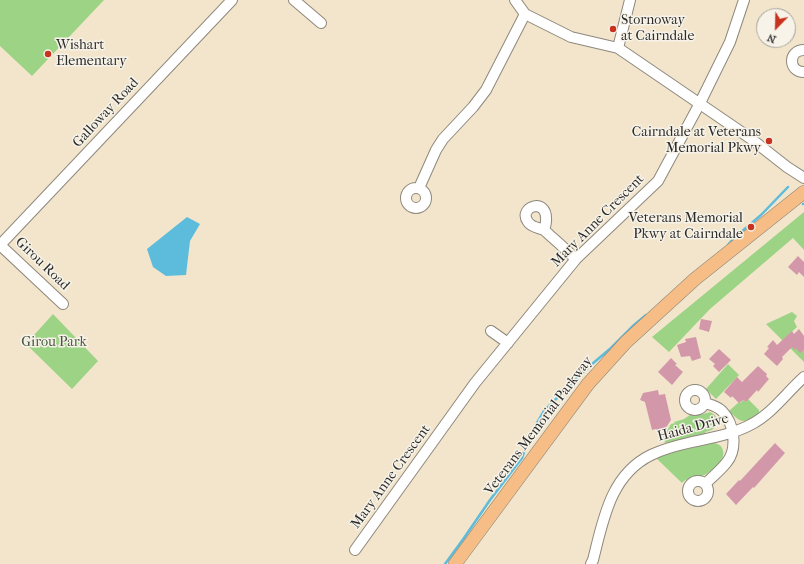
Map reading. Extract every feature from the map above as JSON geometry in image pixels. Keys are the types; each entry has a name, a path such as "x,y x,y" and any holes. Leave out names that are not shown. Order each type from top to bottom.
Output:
{"main road":[{"name":"Veterans Memorial Parkway","path":"455,564 588,384 626,342 695,279 804,192"}],"street":[{"name":"Galloway Road","path":"0,245 232,0"},
{"path":"294,0 321,23"},
{"path":"515,0 525,14 571,37 618,48 700,103 804,178"},
{"path":"618,48 630,0"},
{"name":"Mary Anne Crescent","path":"355,550 475,383 576,259 658,180 700,103 730,42 744,0"},
{"path":"419,188 436,150 443,139 473,107 486,90 525,14"},
{"path":"804,50 797,51 792,59 794,68 797,71 804,72"},
{"path":"544,230 576,259"},
{"name":"Girou Road","path":"0,245 63,304"},
{"path":"491,330 508,343"},
{"name":"Haida Drive","path":"591,564 612,496 619,482 628,471 640,461 664,449 733,432 750,425 769,413 804,377"},
{"path":"705,403 715,406 721,410 733,432 731,456 727,463 705,484"}],"green space":[{"name":"Wishart Elementary","path":"0,0 104,0 32,76 0,46"},
{"path":"804,212 804,250 793,238 710,309 669,352 652,337"},
{"path":"792,312 797,316 794,321 797,327 785,338 795,349 804,350 804,362 766,324"},
{"name":"Girou Park","path":"53,314 98,361 72,389 26,344"},
{"path":"728,364 739,375 716,399 706,389"},
{"path":"748,399 759,410 759,413 744,421 737,419 729,411 739,402 740,403 743,400 746,402"},
{"path":"710,412 717,417 718,420 716,426 705,432 706,434 665,443 662,429 668,429 671,424 675,423 674,422 684,419 690,415 696,416"},
{"path":"714,443 723,449 723,455 720,462 705,474 699,477 687,479 682,483 656,458 679,451"}],"water":[{"path":"187,217 200,224 190,241 186,275 166,276 153,267 147,249"}],"building":[{"path":"798,256 804,262 804,277 799,272 797,275 788,267"},
{"path":"701,319 712,321 709,332 699,329"},
{"path":"799,329 804,336 804,350 800,353 796,348 795,350 792,347 782,357 783,359 777,366 764,354 769,348 767,347 773,340 777,345 792,331 794,334"},
{"path":"696,337 701,358 692,361 690,356 681,357 677,345 686,342 685,339"},
{"path":"719,349 731,360 719,372 713,366 715,364 709,359"},
{"path":"671,358 677,364 675,365 683,372 672,385 658,372"},
{"path":"758,366 767,374 766,376 769,379 758,392 757,390 746,402 743,400 739,403 732,396 731,398 724,392 737,377 742,382"},
{"path":"658,390 659,395 665,394 671,420 665,429 656,431 656,429 652,430 645,402 640,400 643,393"},
{"path":"775,443 785,453 754,488 753,487 736,505 726,494"}],"waterway":[{"path":"728,245 761,215 788,187"},
{"path":"445,564 490,500 522,458 530,435 544,411 585,370 646,315"}],"place":[{"name":"Stornoway at Cairndale","path":"613,29"},
{"name":"Wishart Elementary","path":"48,54"},
{"name":"Cairndale at Veterans Memorial Pkwy","path":"769,141"},
{"name":"Veterans Memorial Pkwy at Cairndale","path":"751,227"}]}
